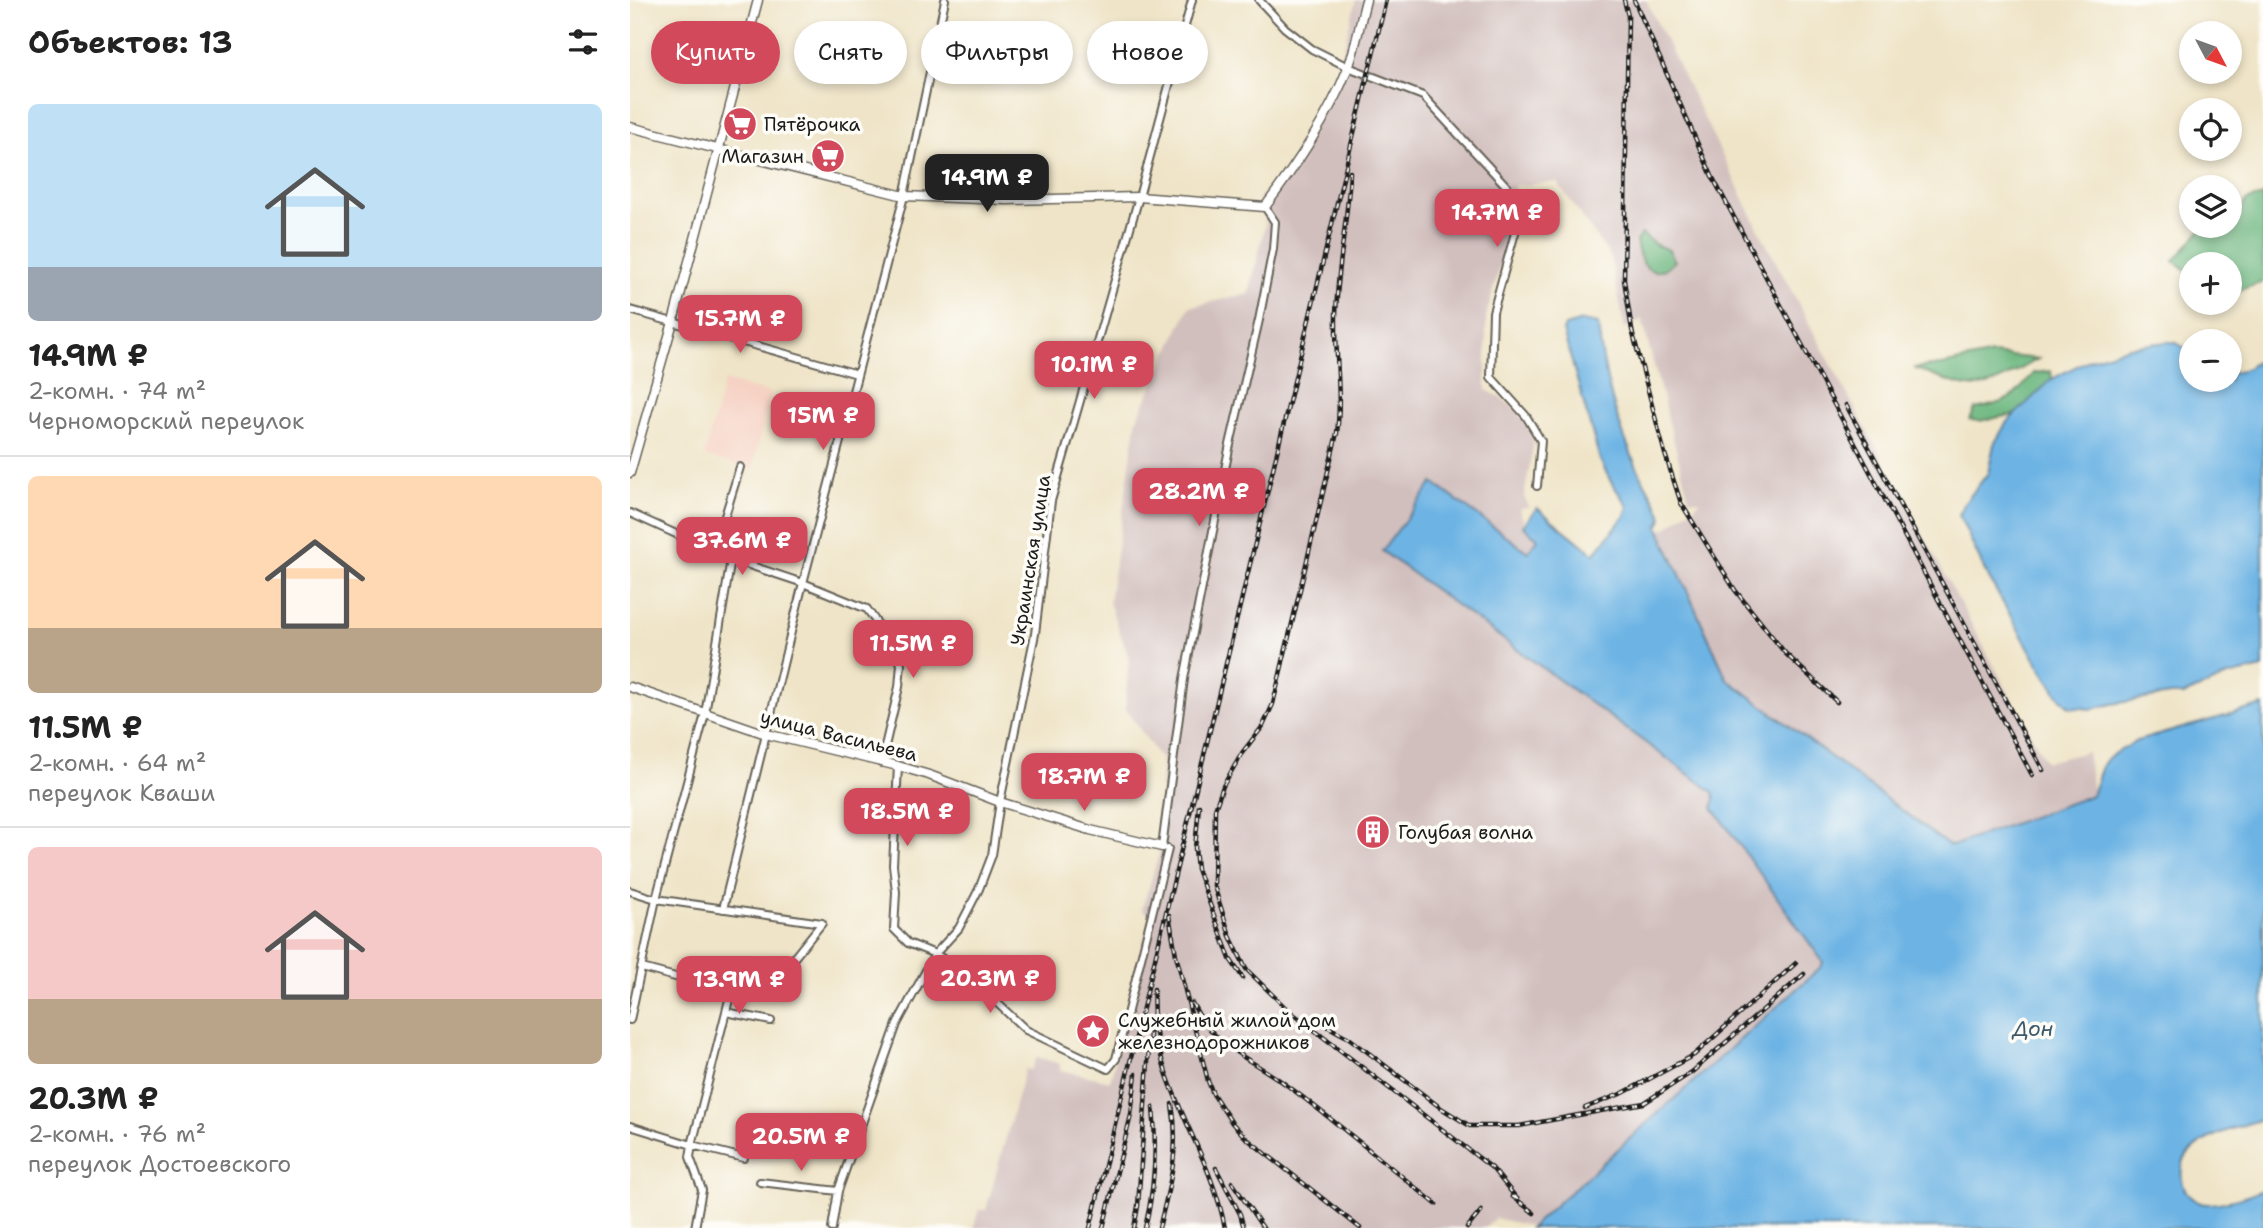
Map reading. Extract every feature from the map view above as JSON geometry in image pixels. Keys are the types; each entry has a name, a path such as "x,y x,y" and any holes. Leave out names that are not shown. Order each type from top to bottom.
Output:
{"street":[{"path":"630,473 758,0"},
{"path":"723,909 803,583 904,196 945,0"},
{"name":"Украинская улица","path":"832,1228 838,1191 893,1034 935,954 960,928 979,890 992,855 1000,802 1035,634 1051,501 1139,197 1192,0"},
{"path":"1259,0 1285,28 1312,49 1348,67 1423,96 1523,204 1493,312 1491,377 1526,416 1541,441 1537,486"},
{"path":"1265,207 1316,132 1348,67 1366,0"},
{"path":"630,127 904,196 1007,200 1139,197 1265,207"},
{"path":"898,766 893,864 896,892 894,929 908,943 935,954 962,970 1026,1030 1108,1069 1116,1059 1130,1008 1165,848 1184,679 1229,449 1273,248 1275,222 1265,207"},
{"path":"630,310 857,374"},
{"path":"715,552 740,467"},
{"path":"630,513 731,559 803,583 867,609 893,646 901,664 899,687 881,763"},
{"path":"630,1020 656,899 705,713 731,559"},
{"name":"улица Васильева","path":"630,687 766,734 898,766 1090,830 1165,848"},
{"path":"630,891 656,899 822,923 772,984 731,992 642,968"},
{"path":"695,1228 702,1190 690,1157 731,992"},
{"path":"726,1012 771,1021"},
{"path":"630,1126 744,1158"},
{"path":"760,1182 838,1191"}],"shaded area":[{"path":"1356,0 1646,0 1764,240 2046,762 2087,752 2093,792 2089,796 1950,846 1727,679 1660,530 1668,527 1701,501 1689,499 1642,319 1625,328 1610,256 1557,182 1514,186 1514,209 1486,317 1486,390 1517,411 1534,441 1524,497 1529,507 1519,509 1525,525 1539,540 1528,552 1433,483 1594,704 1713,792 1716,798 1712,804 1823,964 1533,1227 1495,1218 1485,1228 976,1228 974,1226 979,1210 986,1210 1025,1069 1031,1070 1037,1057 1060,1064 1060,1070 1110,1081 1150,915 1142,909 1159,855 1162,761 1125,708 1129,658 1109,602 1137,419 1189,307 1249,294 1266,222 1259,199 1308,142 1339,68"},
{"path":"724,381 771,393 752,469 704,456"}],"green space":[{"path":"2263,196 2263,281 2242,289 2242,252 2182,252 2194,238 2242,238 2242,208 2247,200"},
{"path":"1642,234 1656,245 1669,250 1675,261 1660,271 1648,269 1641,258 1636,241"},
{"path":"1992,354 2038,359 1997,381 1976,387 1948,381 1914,368 1942,365"},
{"path":"2051,371 2052,379 2016,414 1979,421 1970,420 1975,409 2009,398 2034,373"}],"water":[{"name":"Дон","path":"1582,321 1598,324 1608,382 1625,438 1661,514 1662,520 1658,526 1727,679 1948,845 1952,846 2092,795 2102,766 2109,757 2137,741 2263,705 2263,1119 2224,1132 2195,1147 2182,1166 2182,1181 2188,1194 2207,1204 2232,1200 2263,1189 2263,1228 1530,1228 1821,967 1823,962 1713,808 1713,792 1382,551 1433,483 1528,552 1538,539 1523,526 1537,508 1594,554 1625,516 1628,506 1600,460 1563,331 1565,326"},
{"path":"2166,342 2179,344 2179,392 2242,392 2242,370 2263,358 2263,668 2228,676 2184,695 2170,695 2092,709 2070,707 2060,698 2038,664 1986,573 1959,515 1964,504 1988,473 1994,444 2007,422 2052,379 2088,360 2129,347"}],"railway":[{"path":"1090,1228 1386,0"},
{"path":"1624,0 1628,16 1624,280 1632,330 1665,454 1681,503 1735,590 1785,653 1837,702"},
{"path":"1634,0 1712,176 2032,775"},
{"path":"1350,172 1337,298 1337,433 1273,704 1263,726 1242,753 1223,786 1215,809 1214,886 1230,936 1246,969 1287,1009 1492,1168 1518,1200"},
{"path":"1846,405 2043,770"},
{"path":"1199,806 1195,848 1197,869 1230,959 1243,978"},
{"path":"1169,915 1176,955 1213,1094 1232,1123 1246,1138 1360,1228"},
{"path":"1585,1108 1623,1093 1694,1055 1796,963"},
{"path":"1310,1017 1349,1038 1441,1108 1470,1126 1519,1126 1644,1103 1692,1072 1804,974"},
{"path":"1154,989 1154,1021 1160,1052 1169,1081 1206,1167 1225,1228"},
{"path":"1192,1003 1201,1019 1223,1042 1307,1100 1436,1204"},
{"path":"1134,1228 1138,1206 1150,1033"},
{"path":"1103,1228 1131,1115 1136,1074"},
{"path":"1159,1228 1174,1152 1172,1104"},
{"path":"1145,1228 1154,1168 1153,1107"},
{"path":"1216,1168 1240,1214 1244,1228"},
{"path":"1232,1182 1263,1228"},
{"path":"1512,1196 1534,1213"},
{"path":"1467,1228 1481,1211"}],"place":[{"name":"Пятёрочка","path":"740,124"},
{"name":"Магазин","path":"828,156"},
{"name":"Голубая волна","path":"1373,832"},
{"name":"Служебный жилой дом железнодорожников","path":"1093,1031"}]}
